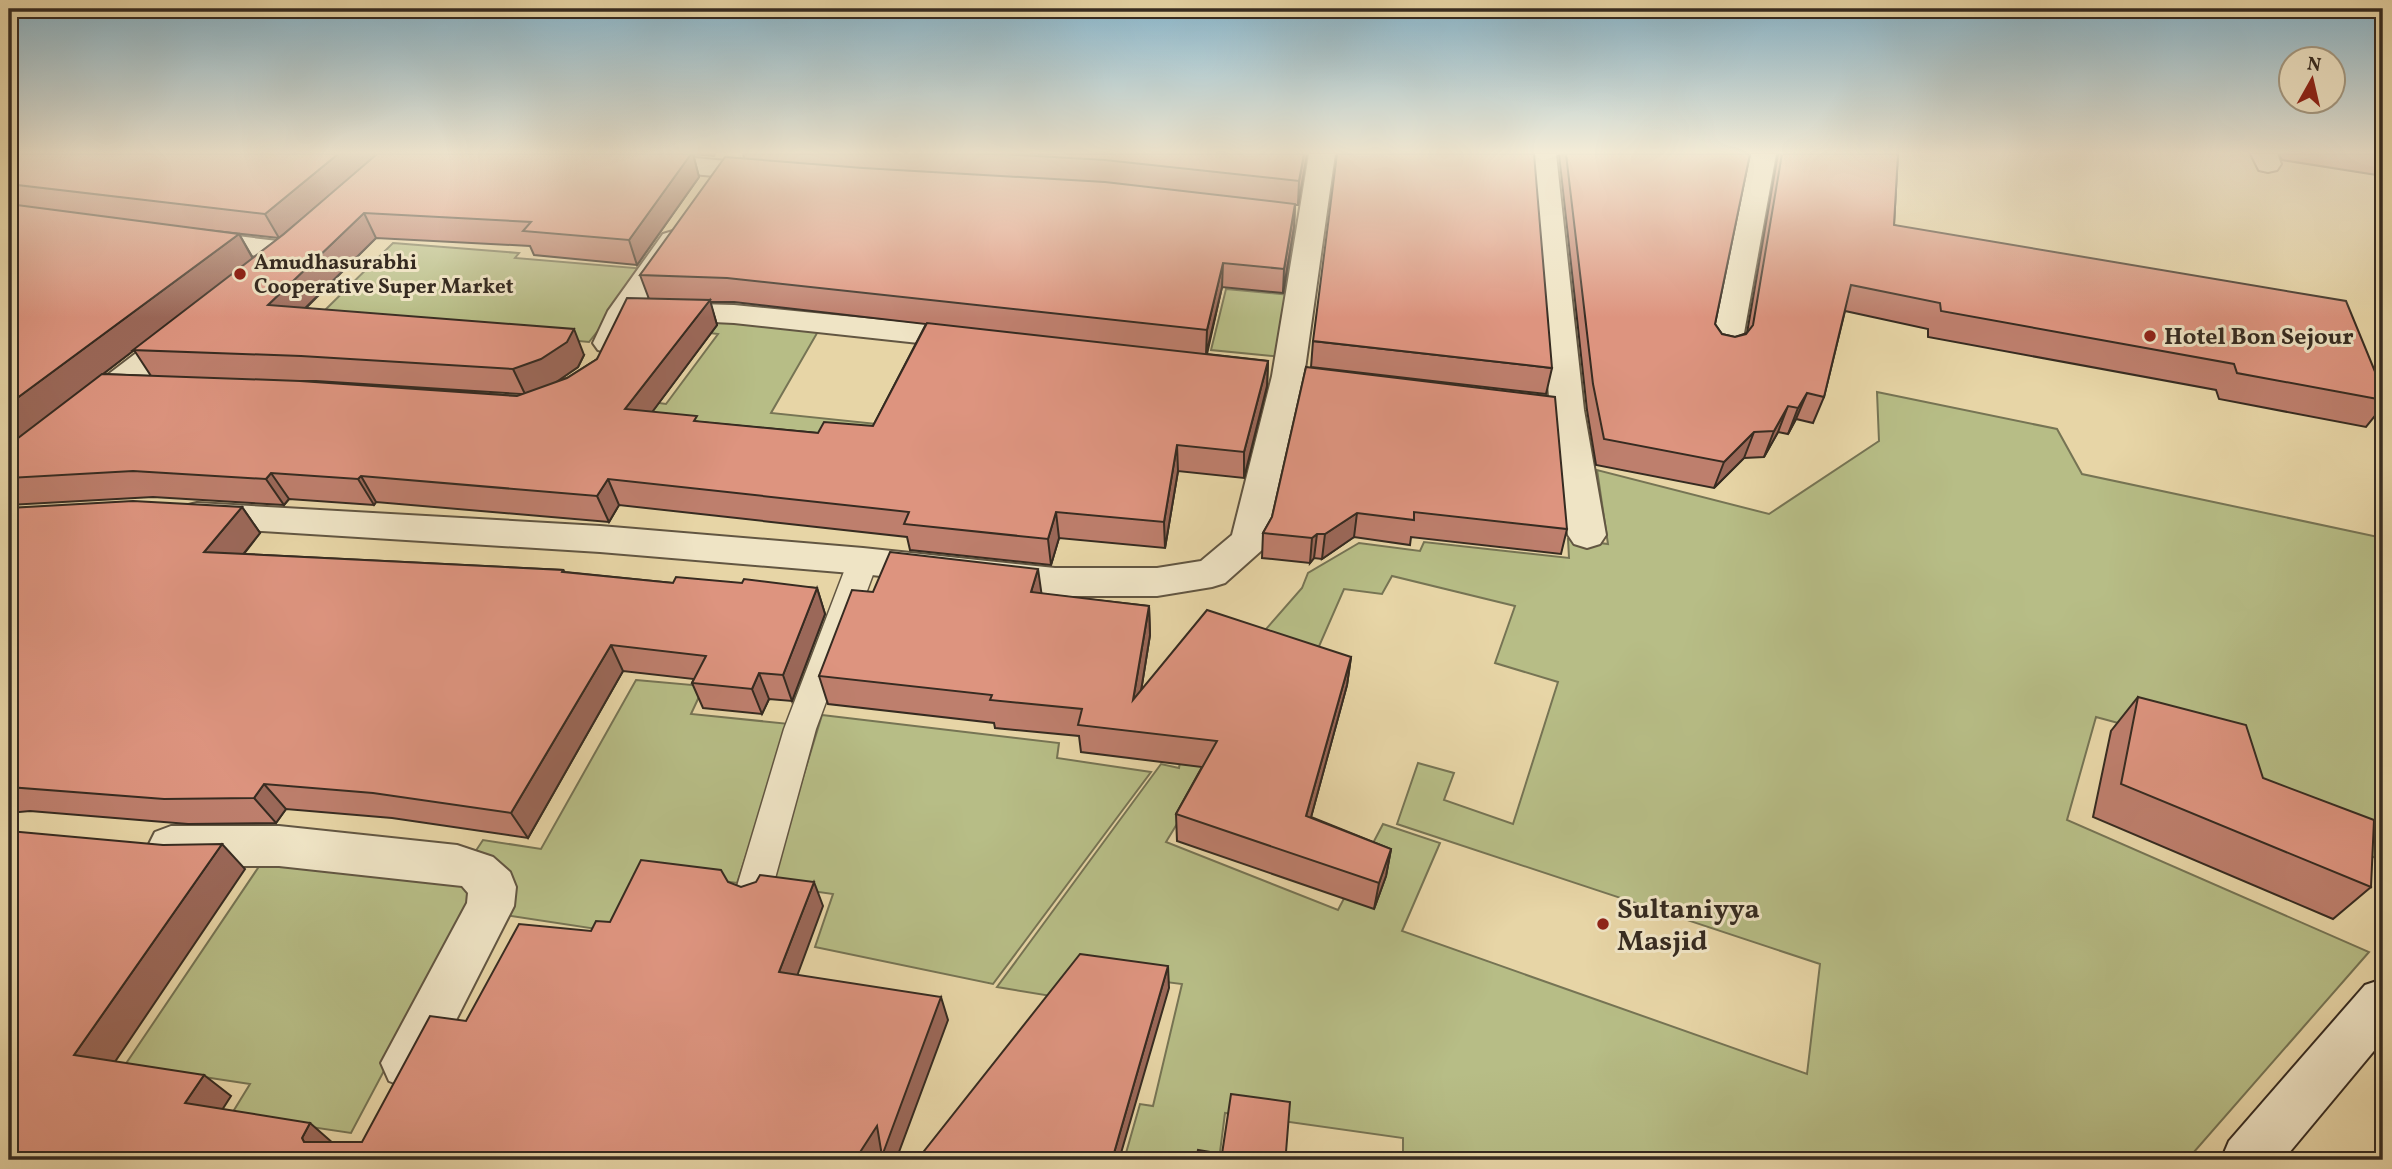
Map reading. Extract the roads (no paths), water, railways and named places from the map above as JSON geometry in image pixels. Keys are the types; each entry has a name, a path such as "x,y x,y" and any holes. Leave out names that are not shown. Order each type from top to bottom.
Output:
{"street":[{"path":"599,364 624,311 694,209"},
{"path":"166,513 600,539 863,561 1055,582 1157,582 1212,573 1249,541 1287,376 1298,217 1301,209"},
{"path":"1548,209 1567,410 1587,535"},
{"path":"1725,350 1752,209"},
{"path":"162,235 297,242 254,277"},
{"path":"9,467 211,310"},
{"path":"624,311 734,314 1000,342"},
{"path":"115,387 155,388"},
{"path":"1474,399 1567,410"},
{"path":"135,842 188,847 279,846 457,865 477,871 493,887 491,906 388,1100"},
{"path":"2248,1160 2383,1002"}],"lane":[{"path":"753,893 800,729 863,561"}],"place":[{"name":"Amudhasurabhi Cooperative Super Market","path":"240,274"},
{"name":"Hotel Bon Sejour","path":"2150,336"},
{"name":"Sultaniyya Masjid","path":"1603,924"}]}
